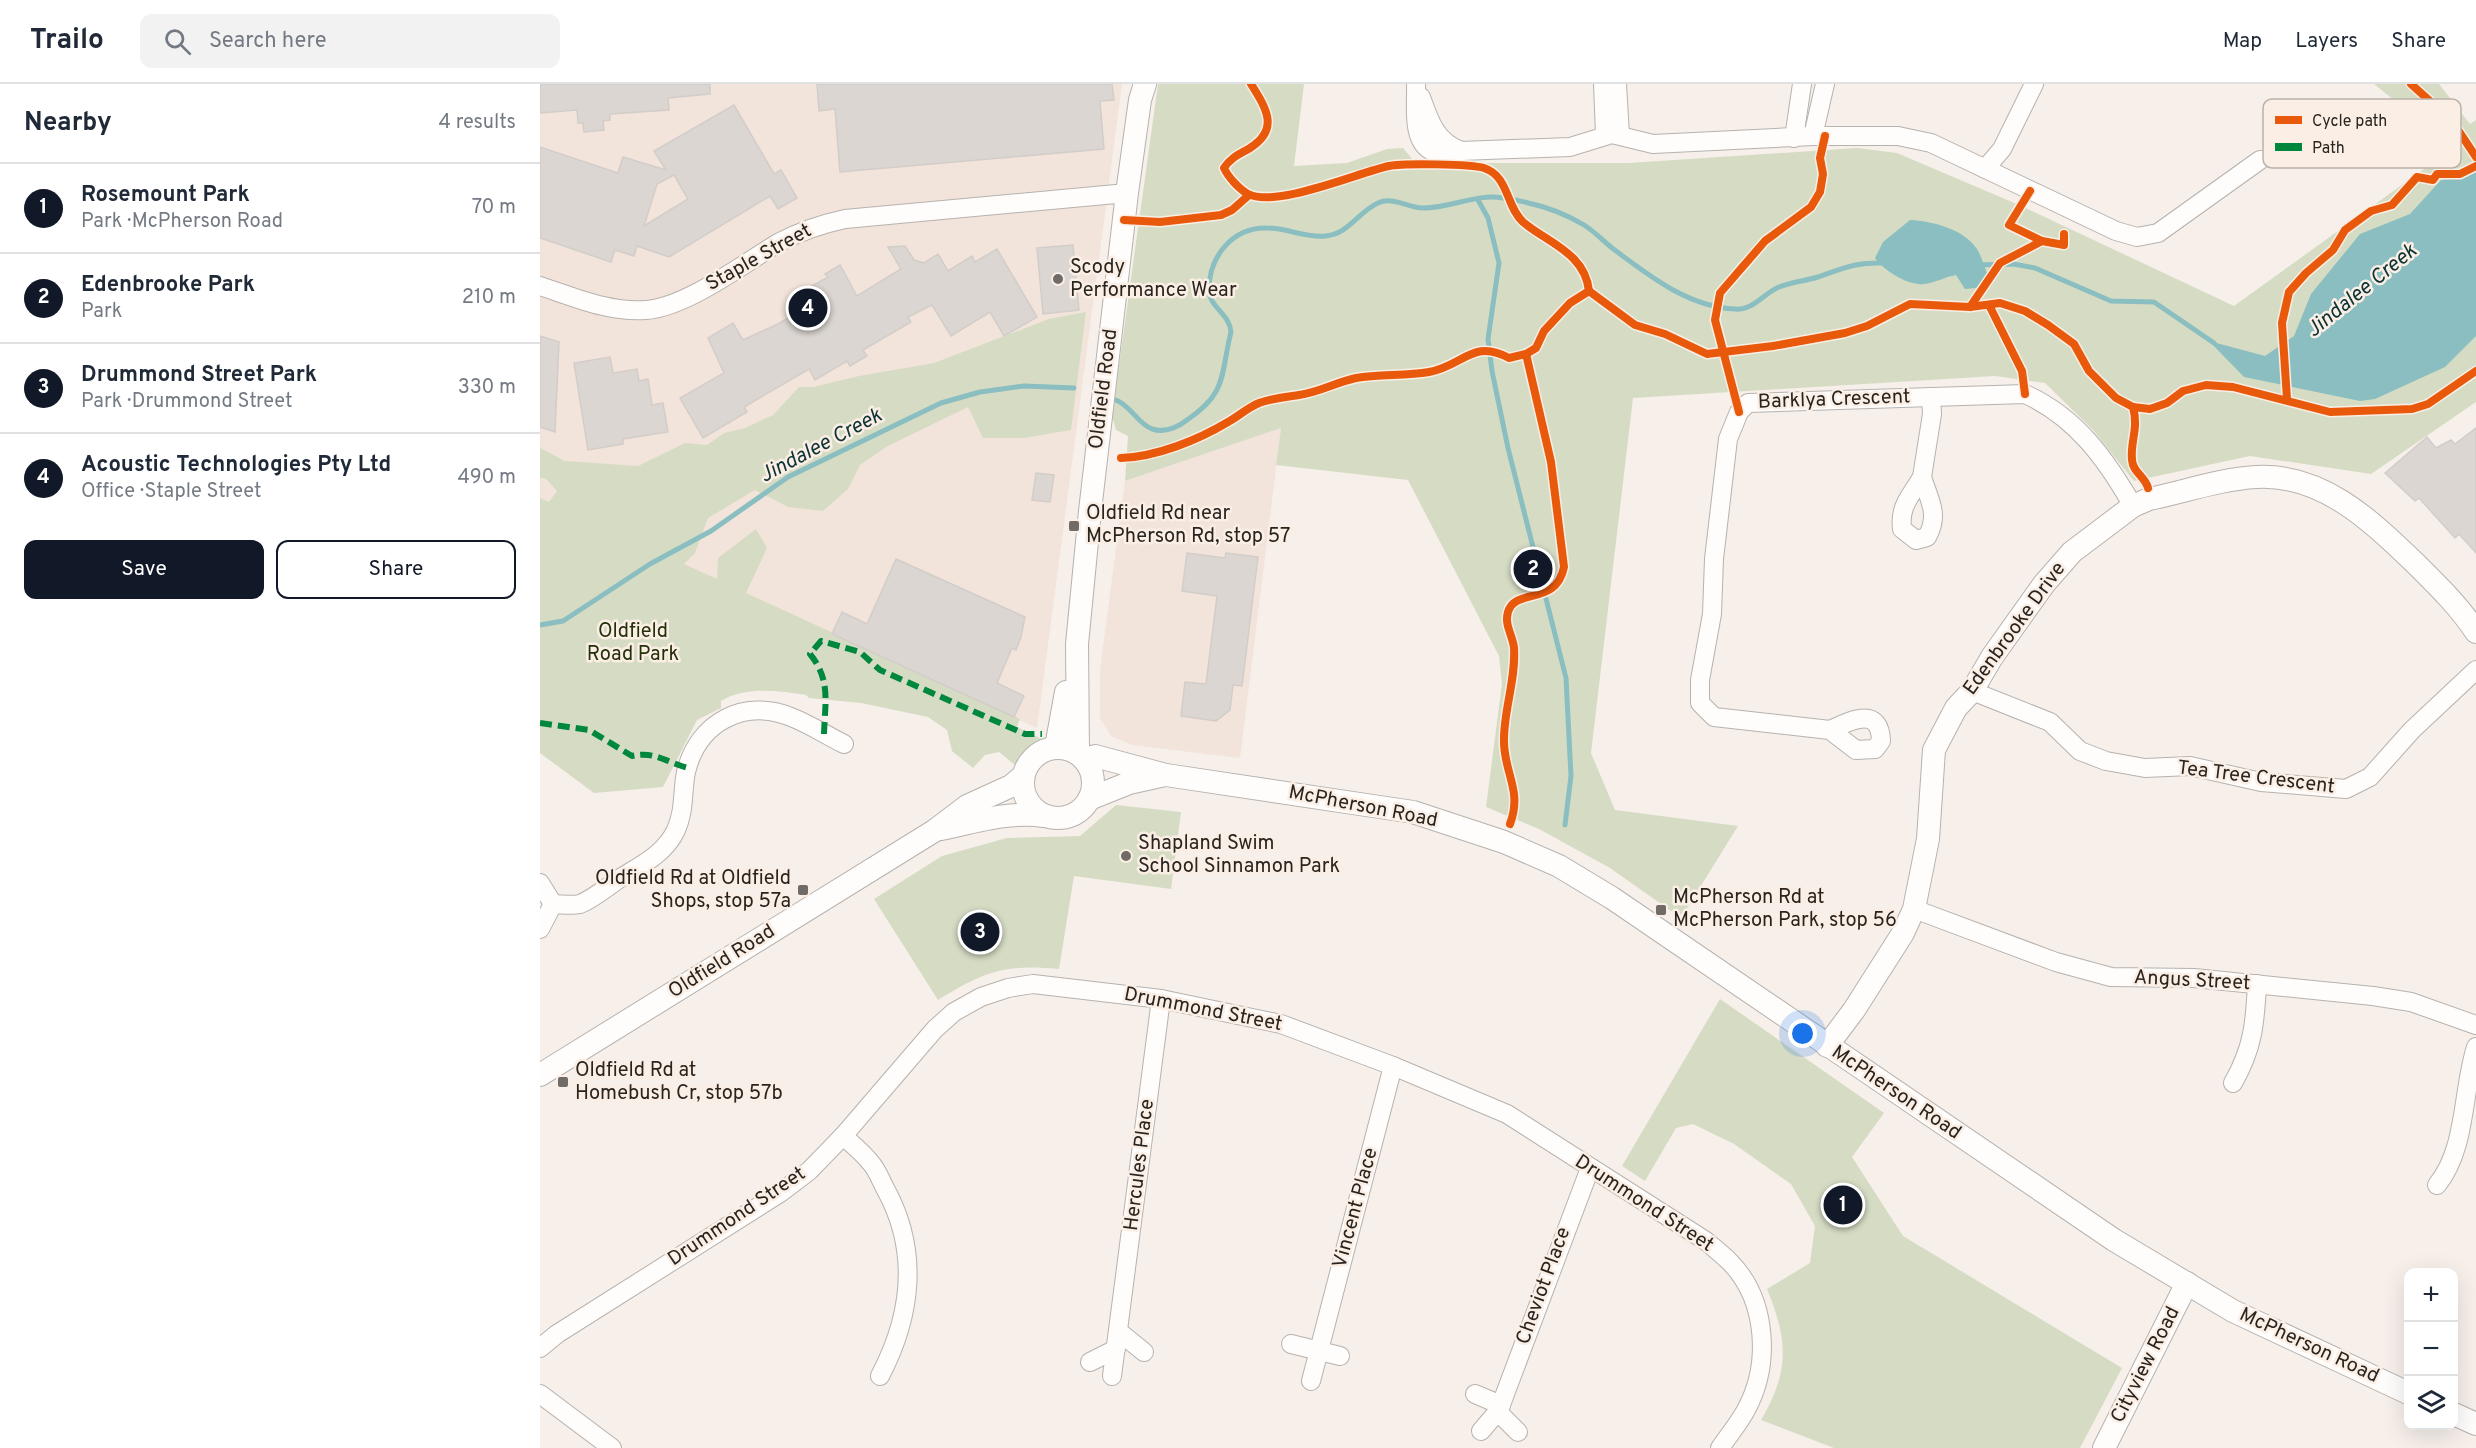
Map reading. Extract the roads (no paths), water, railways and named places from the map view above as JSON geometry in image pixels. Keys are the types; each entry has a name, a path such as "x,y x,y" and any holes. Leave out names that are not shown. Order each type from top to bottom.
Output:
{"street":[{"path":"1416,84 1417,126 1423,145 1437,152 1570,147 1612,135 1653,144 1813,136 1890,135 1916,139 2116,231 2137,237 2158,233 2260,160"},
{"path":"1603,84 1612,135"},
{"path":"1612,135 1617,84"},
{"path":"1794,138 1802,84"},
{"path":"1813,136 1825,84"},
{"path":"1985,169 2002,149 2034,84"},
{"name":"Oldfield Road","path":"1056,747 1077,644 1127,193 1141,89"},
{"name":"Staple Street","path":"540,286 590,303 623,309 648,310 681,301 781,242 811,227 832,222 1127,193"},
{"name":"Barklya Crescent","path":"1830,730 1714,717 1700,703 1700,680 1712,614 1714,559 1724,490 1728,439 1739,412 1748,403 2025,393 2059,413 2091,442 2133,506"},
{"path":"1922,477 1932,414 1931,397"},
{"name":"Edenbrooke Drive","path":"1827,1046 1854,1010 1899,940 1914,909 1928,839 1934,750 1956,708 1972,691 1992,657 2051,576 2072,552 2133,506 2149,500 2257,477 2300,482 2341,500 2379,528 2460,608 2476,633"},
{"name":"Oldfield Road","path":"1077,644 1081,756"},
{"name":"Tea Tree Crescent","path":"1972,691 2050,722 2080,751 2106,761 2145,768 2190,766 2261,782 2346,789 2370,777 2412,730 2476,670"},
{"path":"553,904 579,904 660,853 676,830 684,807 686,772 696,745 706,731 723,717 747,710 769,710 791,717 844,744"},
{"path":"1056,747 1081,756 1095,756 1166,775 1129,783 1089,799 1075,814 1054,819 1034,809 1026,800 1022,788 1023,776 1035,756 1056,747"},
{"path":"1081,756 1093,778 1089,799"},
{"name":"McPherson Road","path":"1166,775 1413,812 1504,842 1559,866 1612,898 2114,1240 2233,1311 2404,1391"},
{"name":"Oldfield Road","path":"540,1075 934,831 967,806 1011,786 1023,776"},
{"name":"Oldfield Road","path":"934,831 1005,815 1044,816"},
{"path":"540,883 553,904"},
{"path":"540,929 553,904"},
{"name":"Angus Street","path":"1914,909 2056,963 2111,977 2194,978 2410,1002 2476,1025"},
{"name":"Drummond Street","path":"540,1348 557,1334 780,1192 808,1171 843,1136 935,1029 954,1012 981,997 1008,988 1033,984 1161,999 1281,1024 1393,1066 1507,1114 1706,1241 1731,1263 1744,1281 1758,1310 1762,1343 1758,1376 1747,1408 1720,1448"},
{"path":"2233,1083 2247,1057 2256,1014 2257,984"},
{"name":"Hercules Place","path":"1112,1376 1161,999"},
{"path":"2437,1185 2448,1172 2456,1146 2476,1047"},
{"name":"Vincent Place","path":"1311,1381 1393,1066"},
{"path":"843,1136 871,1163 900,1215 909,1261 906,1305 892,1354 880,1376"},
{"name":"Cheviot Place","path":"1481,1431 1499,1408 1570,1215 1590,1168"},
{"name":"Cityview Road","path":"2104,1448 2187,1283"},
{"path":"1118,1330 1144,1352"},
{"path":"1291,1344 1319,1349 1340,1356"},
{"path":"1090,1362 1116,1349"},
{"path":"540,1394 612,1448"},
{"path":"1475,1394 1499,1408 1518,1432"},
{"path":"2458,1416 2476,1424"}],"water":[{"path":"2476,172 2476,336 2445,367 2375,399 2360,401 2244,377 2209,341 2265,356 2294,336 2311,294 2360,234 2410,214 2441,180"},
{"path":"1910,220 1937,224 1964,236 1977,249 1988,275 1976,288 1965,289 1956,275 1918,284 1904,280 1890,272 1875,258 1883,242"}],"waterway":[{"name":"Jindalee Creek","path":"1116,400 1126,406 1147,427 1162,430 1171,429 1183,423 1210,401 1220,382 1231,332 1227,320 1210,296 1210,278 1218,255 1234,238 1244,232 1267,228 1311,236 1325,236 1341,231 1371,207 1384,201 1432,208 1493,197 1545,207 1584,225 1612,248 1669,288 1718,307 1741,309 1784,285 1850,266 1884,263"},
{"path":"1478,200 1488,218 1499,263 1488,339 1492,371 1508,448 1566,678 1571,776 1565,825"},
{"name":"Jindalee Creek","path":"1977,265 2013,264 2035,268 2111,301 2154,302 2214,343"},
{"name":"Jindalee Creek","path":"540,625 563,621 650,564 711,531 788,477 941,403 980,392 1024,386 1074,388"}],"place":[{"name":"Scody Performance Wear","path":"1058,279"},
{"name":"Acoustic Technologies Pty Ltd","path":"808,308"},
{"name":"Oldfield Rd near McPherson Rd, stop 57","path":"1074,526"},
{"name":"Edenbrooke Park","path":"1533,569"},
{"name":"Shapland Swim School Sinnamon Park","path":"1126,856"},
{"name":"Oldfield Rd at Oldfield Shops, stop 57a","path":"803,890"},
{"name":"McPherson Rd at McPherson Park, stop 56","path":"1661,910"},
{"name":"Drummond Street Park","path":"980,932"},
{"name":"Oldfield Rd at Homebush Cr, stop 57b","path":"563,1082"},
{"name":"Rosemount Park","path":"1843,1205"}],"park label":[{"name":"Oldfield Road Park","path":"633,644"}]}
